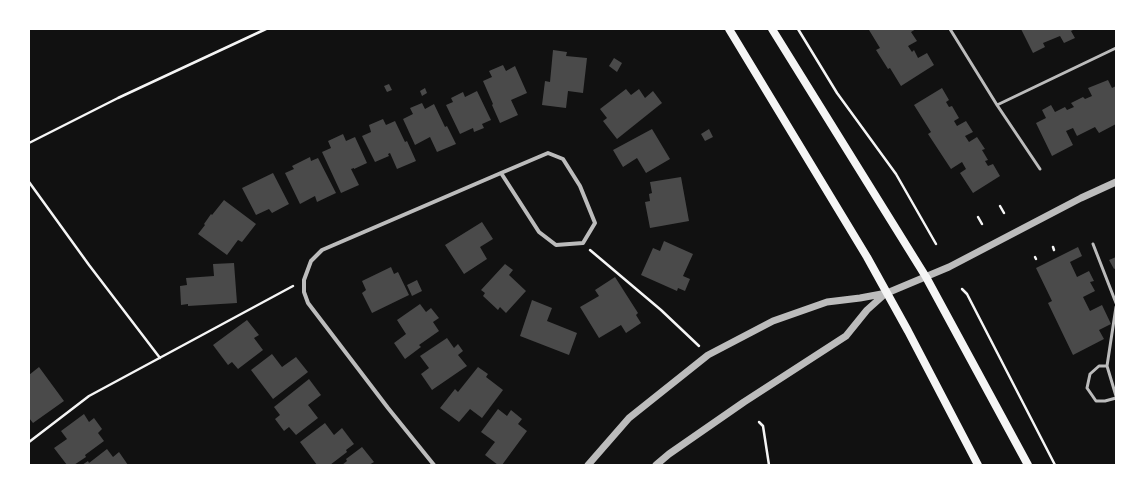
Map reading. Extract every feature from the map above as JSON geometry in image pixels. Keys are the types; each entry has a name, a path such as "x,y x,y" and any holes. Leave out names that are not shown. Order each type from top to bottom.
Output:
{"main road":[{"path":"729,29 863,250 978,465"},
{"path":"772,29 926,277 1028,465"}],"street":[{"path":"434,465 388,408 308,303 304,292 304,280 310,261 322,250 501,173 548,153 563,159 580,186 595,223 583,243 556,245 539,232 501,173"},
{"path":"588,465 629,418 708,355 773,320 827,302 887,293 949,267 1081,198 1116,182"},
{"path":"656,465 669,454 744,402 846,336 867,310 887,293"}],"lane":[{"path":"950,29 997,105 1040,169"},
{"path":"997,105 1116,48"},
{"path":"1093,244 1116,303"},
{"path":"1107,366 1099,366 1090,374 1087,388 1096,402 1105,402 1116,397 1107,366 1116,307"}],"path":[{"path":"29,143 118,98 266,29"},
{"path":"798,29 837,93 896,174 936,244"},
{"path":"29,182 89,265 160,358"},
{"path":"1000,206 1004,213"},
{"path":"978,217 982,224"},
{"path":"583,243 619,276 661,310 708,355"},
{"path":"29,442 89,396 304,280"},
{"path":"962,289 967,294 1055,465"},
{"path":"760,422 763,426 769,465"}],"building":[{"path":"916,29 911,32 917,41 908,46 912,52 914,50 918,58 927,53 934,65 901,86 890,68 888,69 876,50 880,48 869,30"},
{"path":"1021,29 1075,29 1071,31 1075,38 1064,43 1060,36 1043,43 1045,47 1033,53"},
{"path":"553,50 567,52 566,56 587,58 583,93 568,91 566,108 542,105 545,81 550,82"},
{"path":"614,58 622,63 617,72 609,66"},
{"path":"503,65 506,71 515,66 527,93 511,100 518,115 500,123 483,81 492,77 489,71"},
{"path":"1108,80 1112,88 1116,86 1116,124 1099,133 1095,127 1077,136 1073,128 1066,131 1073,145 1052,156 1036,123 1046,118 1042,110 1051,105 1055,112 1065,107 1067,110 1074,107 1071,103 1083,97 1085,99 1092,96 1088,88"},
{"path":"389,84 392,90 387,92 384,86"},
{"path":"425,88 427,93 422,96 420,91"},
{"path":"942,88 949,100 946,102 949,107 952,106 959,118 954,121 957,126 966,121 973,132 965,136 969,142 977,137 985,149 982,150 988,160 985,161 988,166 993,164 1000,176 973,193 960,173 966,169 962,162 951,169 928,134 931,132 914,105"},
{"path":"626,89 631,95 639,89 645,98 653,91 662,103 617,139 603,121 607,118 600,109"},
{"path":"477,91 491,120 482,124 484,128 474,132 473,128 460,134 446,105 453,102 451,98 463,92 465,97"},
{"path":"422,103 425,109 434,104 445,127 447,126 456,144 437,152 430,137 415,145 403,119 413,114 410,108"},
{"path":"383,119 386,125 395,121 405,142 407,141 416,161 397,169 390,153 388,154 389,156 375,162 362,136 371,132 369,125"},
{"path":"652,129 670,159 646,173 637,158 623,167 613,150"},
{"path":"709,129 713,137 705,141 701,134"},
{"path":"343,134 346,141 355,137 367,163 351,169 359,185 341,193 322,152 331,148 328,141"},
{"path":"310,157 311,161 318,158 336,193 317,202 315,196 300,204 285,173 294,169 292,166"},
{"path":"273,173 289,204 272,213 269,209 256,215 242,188"},
{"path":"681,177 689,221 650,228 645,202 650,201 649,194 652,193 650,182"},
{"path":"224,200 256,224 242,242 238,240 227,255 198,234 211,214 212,215"},
{"path":"482,222 493,239 480,247 487,259 464,274 445,245"},
{"path":"664,241 693,254 683,276 690,279 685,291 678,288 677,291 641,275 653,248 660,251"},
{"path":"1078,247 1082,256 1070,262 1077,277 1089,271 1094,281 1090,282 1095,291 1083,297 1090,311 1102,305 1111,324 1099,330 1104,339 1073,355 1048,303 1052,301 1036,268"},
{"path":"1116,257 1116,268 1114,269 1109,260"},
{"path":"234,263 237,303 188,306 188,304 181,305 180,286 187,285 186,278 214,276 213,264"},
{"path":"505,264 513,270 509,275 526,291 506,313 500,307 498,310 483,296 485,293 481,290"},
{"path":"391,267 394,274 398,272 409,295 372,313 362,293 366,290 362,281"},
{"path":"615,277 638,313 636,315 641,323 626,333 621,325 599,338 580,307 599,296 595,290"},
{"path":"417,280 422,291 412,296 407,285"},
{"path":"532,300 552,308 547,321 577,333 569,355 520,336"},
{"path":"420,304 426,312 431,308 439,318 433,322 439,331 419,345 421,347 405,359 394,343 406,334 397,320"},
{"path":"247,320 259,335 254,338 263,350 238,369 232,362 228,365 213,345"},
{"path":"447,338 454,348 458,344 463,351 458,355 467,366 432,390 421,374 429,368 420,356"},
{"path":"272,354 282,367 296,357 308,372 273,399 251,370"},
{"path":"39,367 64,401 33,423 29,418 29,375"},
{"path":"478,367 488,374 486,377 503,390 482,418 470,409 459,422 440,408 455,389 458,392"},
{"path":"309,379 321,395 308,405 318,418 296,435 289,427 284,431 275,419 280,415 274,407"},
{"path":"498,409 507,416 511,410 522,419 518,424 527,431 502,465 498,465 485,455 495,442 481,432"},
{"path":"84,414 89,422 94,418 102,429 98,433 104,441 85,455 86,457 74,465 67,465 54,448 67,439 61,431"},
{"path":"325,423 334,435 342,428 354,444 346,450 347,452 330,465 317,465 300,442"},
{"path":"362,447 374,462 369,465 342,465 347,461 346,459"},
{"path":"107,449 113,457 119,452 128,465 82,465 88,461 89,463"}]}
